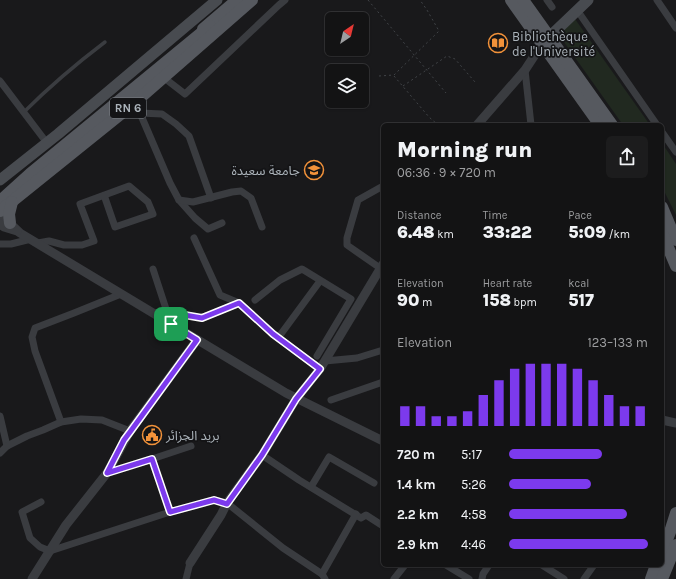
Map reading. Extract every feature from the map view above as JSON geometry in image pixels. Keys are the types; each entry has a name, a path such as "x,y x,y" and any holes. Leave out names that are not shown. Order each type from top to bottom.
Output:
{"main road":[{"path":"0,180 217,0"},
{"name":"RN 6","path":"6,202 136,108 209,24 237,0"},
{"name":"RN 6","path":"187,50 242,0"},
{"name":"RN 6","path":"0,213 6,202 30,174 252,0"},
{"name":"RN 6","path":"187,50 258,0"},
{"path":"510,0 545,40 610,123"},
{"path":"523,0 545,40 599,123"},
{"path":"545,40 588,0"},
{"path":"4,225 9,214 6,202"},
{"path":"664,213 676,240"},
{"path":"664,238 676,266"},
{"path":"664,547 676,513"},
{"path":"662,579 676,545"},
{"path":"651,579 655,567"}],"street":[{"path":"163,77 185,94 285,0"},
{"path":"547,0 552,7"},
{"path":"657,0 676,28"},
{"path":"577,10 656,123"},
{"path":"479,123 525,70 545,40"},
{"path":"525,70 531,123"},
{"path":"0,81 47,142"},
{"path":"136,108 162,114 189,136 210,198"},
{"path":"136,108 179,200 195,218 208,229 222,223"},
{"path":"664,135 676,152"},
{"path":"0,244 49,241 64,245 82,245 94,241 80,204 104,195 129,186 148,202 153,214 115,227 104,195"},
{"path":"381,187 358,200 347,238 347,245 381,265"},
{"path":"179,200 193,202 241,191 251,198 262,227"},
{"path":"0,213 4,225 34,241 296,399 381,440"},
{"path":"194,238 220,295 239,303 278,338 323,365 357,358 381,351"},
{"path":"186,579 190,563 227,504 262,455 296,399 323,365 381,268"},
{"path":"153,269 171,324"},
{"path":"256,300 280,280 302,269 351,299 317,356"},
{"path":"278,338 320,281"},
{"path":"61,422 35,351 32,337 35,328 121,294"},
{"path":"167,312 202,318 239,303"},
{"path":"32,579 66,525 107,473 124,440 197,340"},
{"path":"331,400 381,383"},
{"path":"0,416 8,446"},
{"path":"0,453 8,446 27,436 61,422 81,419 102,420 130,432"},
{"path":"664,420 676,423"},
{"path":"107,473 191,446"},
{"path":"262,455 299,480 361,518 366,515 381,525"},
{"path":"311,487 329,457 374,483"},
{"path":"152,459 170,512"},
{"path":"41,502 22,512 30,538 50,552 170,512 214,500 227,504 322,577 356,514"},
{"path":"394,579 403,567"},
{"path":"449,567 469,579"},
{"path":"482,579 483,574 488,567"},
{"path":"545,567 564,579"},
{"path":"584,579 593,567"}],"lane":[{"path":"24,112 76,63 106,42"}],"path":[{"path":"369,0 446,93"},
{"path":"379,76 394,75 439,31 420,0"},
{"path":"403,86 447,56 455,59 475,82"},
{"path":"394,75 436,123"}],"shaded area":[{"path":"575,19 649,123 622,123 559,35"},
{"path":"664,146 676,164 676,215 664,191"}],"place":[{"name":"Bibliothèque de l'Université","path":"498,43"},
{"name":"جامعة سعيدة","path":"314,170"},
{"name":"بريد الجزائر","path":"152,435"}],"route":[{"path":"239,303 273,334 306,357 320,369 296,399 262,455 227,504 214,500 170,512 152,459 107,473 124,440 197,340 171,324 167,312 202,318 239,303"}]}
